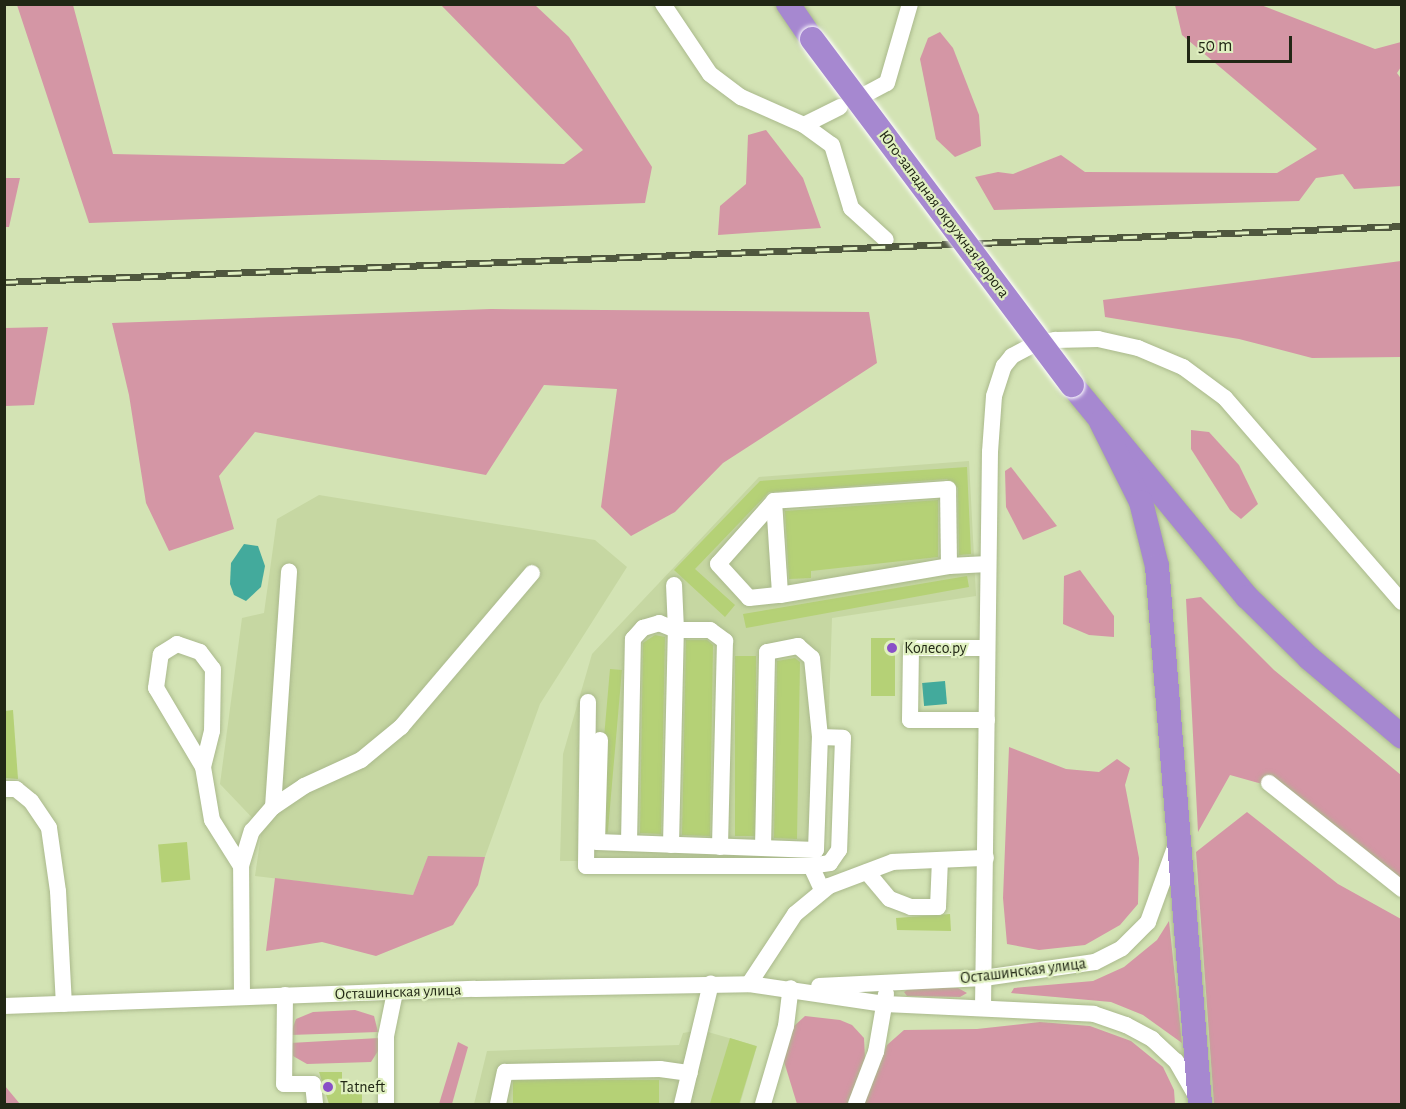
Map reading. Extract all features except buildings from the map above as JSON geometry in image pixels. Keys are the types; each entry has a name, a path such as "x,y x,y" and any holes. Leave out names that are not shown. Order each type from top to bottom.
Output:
{"highway":[{"name":"Юго-западная окружная дорога","path":"788,4 1101,422"},
{"path":"1101,422 1167,495 1263,614 1401,736"},
{"path":"1101,422 1141,502 1153,547 1180,834 1199,1104"}],"street":[{"path":"663,4 710,74 741,97 804,125 832,145 851,208 886,240"},
{"path":"804,125 887,83 910,4"},
{"path":"983,1008 990,452 997,381 1004,366 1023,349 1074,338 1121,344 1155,354 1190,371 1225,398 1401,602"},
{"path":"949,566 948,489 774,501 718,564 749,598 780,595 949,566 988,564"},
{"path":"774,501 780,595"},
{"path":"273,807 289,572"},
{"path":"242,996 241,866 252,831 273,807 304,786 361,760 401,727 532,573"},
{"path":"671,845 676,630 674,585"},
{"path":"629,843 633,639 643,628 659,623 676,630 710,630 725,641 720,846"},
{"path":"203,767 212,731 213,669 200,652 177,644 160,654 156,688 203,767 212,820 241,866"},
{"path":"600,740 597,842 816,850 820,737 812,658 798,646 767,652 763,848"},
{"path":"987,648 911,648 910,720 987,720"},
{"path":"588,702 586,866 811,866 830,863 839,850 843,738 820,737"},
{"path":"1269,783 1401,889"},
{"path":"4,789 16,789 31,801 49,828 58,891 64,1004"},
{"name":"Осташинская улица","path":"791,988 886,981 984,978 1073,968 1122,948 1148,922 1180,834"},
{"path":"749,984 795,914 822,890 893,862 986,858"},
{"path":"867,872 890,899 911,907 938,907 940,860"},
{"path":"811,866 822,890"},
{"path":"856,1104 876,1052 885,1004 886,981"},
{"path":"682,1104 711,983"},
{"name":"Осташинская улица","path":"4,1006 242,996 711,983 749,984 791,988 885,1004 1075,1011 1126,1025 1152,1040 1176,1060 1199,1104"},
{"path":"763,1104 786,1026 791,988"},
{"path":"386,1104 386,1036 395,992"},
{"path":"285,995 284,1084 313,1084 315,1104"},
{"path":"498,1104 506,1072 660,1069 690,1073"}],"shaded area":[{"path":"17,5 73,5 113,154 564,164 583,150 441,5 535,5 569,37 652,167 645,203 89,223"},
{"path":"1175,5 1261,5 1375,49 1401,42 1401,67 1397,73 1402,80 1401,186 1354,189 1343,174 1316,178 1299,201 994,210 975,177 998,172 1013,174 1061,155 1085,172 1277,173 1317,149 1182,35"},
{"path":"940,32 953,48 979,115 981,146 955,157 936,139 920,59 928,38"},
{"path":"766,130 803,178 821,228 718,235 720,206 746,184 748,135"},
{"path":"4,178 20,178 9,227 5,227"},
{"path":"1401,261 1401,357 1312,358 1239,339 1105,317 1103,300"},
{"path":"491,309 869,312 877,363 723,463 675,512 631,536 601,507 617,389 544,385 486,475 255,432 219,476 234,529 169,551 146,503 129,395 112,323"},
{"path":"48,327 34,405 5,406 5,328"},
{"path":"1191,430 1209,432 1239,465 1258,504 1241,519 1230,510 1191,449"},
{"path":"969,461 976,596 832,618 824,861 560,861 563,754 592,654 759,477"},
{"path":"1011,467 1057,526 1023,540 1006,507 1005,471"},
{"path":"319,495 595,540 627,567 540,704 485,857 428,857 413,895 255,876 262,828 220,784 242,618 264,613 277,519"},
{"path":"1080,570 1114,616 1114,637 1089,635 1063,624 1064,576"},
{"path":"1201,597 1274,670 1401,775 1401,889 1273,787 1230,775 1198,832 1186,599"},
{"path":"1009,747 1066,769 1099,772 1117,759 1130,768 1125,785 1139,858 1138,904 1120,925 1085,945 1039,950 1007,944 1003,898"},
{"path":"1247,812 1338,884 1401,919 1401,1104 1214,1104 1196,852"},
{"path":"428,856 485,857 478,885 453,925 376,956 322,942 266,951 275,878 413,895"},
{"path":"1169,921 1182,1043 1143,1015 1111,1002 1011,993 1014,988 1093,981 1124,967 1157,940"},
{"path":"910,988 958,988 967,993 960,997 907,996 904,992"},
{"path":"355,1010 374,1016 378,1032 290,1035 296,1019 313,1012"},
{"path":"805,1016 840,1020 852,1025 864,1038 865,1058 848,1104 797,1104 782,1055 793,1027"},
{"path":"1040,1022 1090,1026 1131,1041 1163,1067 1174,1090 1175,1104 864,1104 887,1045 904,1030 977,1029"},
{"path":"701,1030 757,1046 740,1104 474,1104 487,1051 679,1045 683,1033"},
{"path":"379,1038 378,1051 371,1062 307,1064 293,1056 290,1043"},
{"path":"458,1042 468,1047 452,1104 439,1104"},
{"path":"5,1086 20,1104 5,1104"}],"water":[{"path":"244,544 258,546 265,566 261,587 246,601 234,595 230,584 231,563"},
{"path":"945,681 947,704 924,706 922,683"}],"railway":[{"path":"4,282 1402,226"}],"place":[{"name":"Колесо.ру","path":"892,648"},
{"name":"Tatneft","path":"328,1087"}]}
